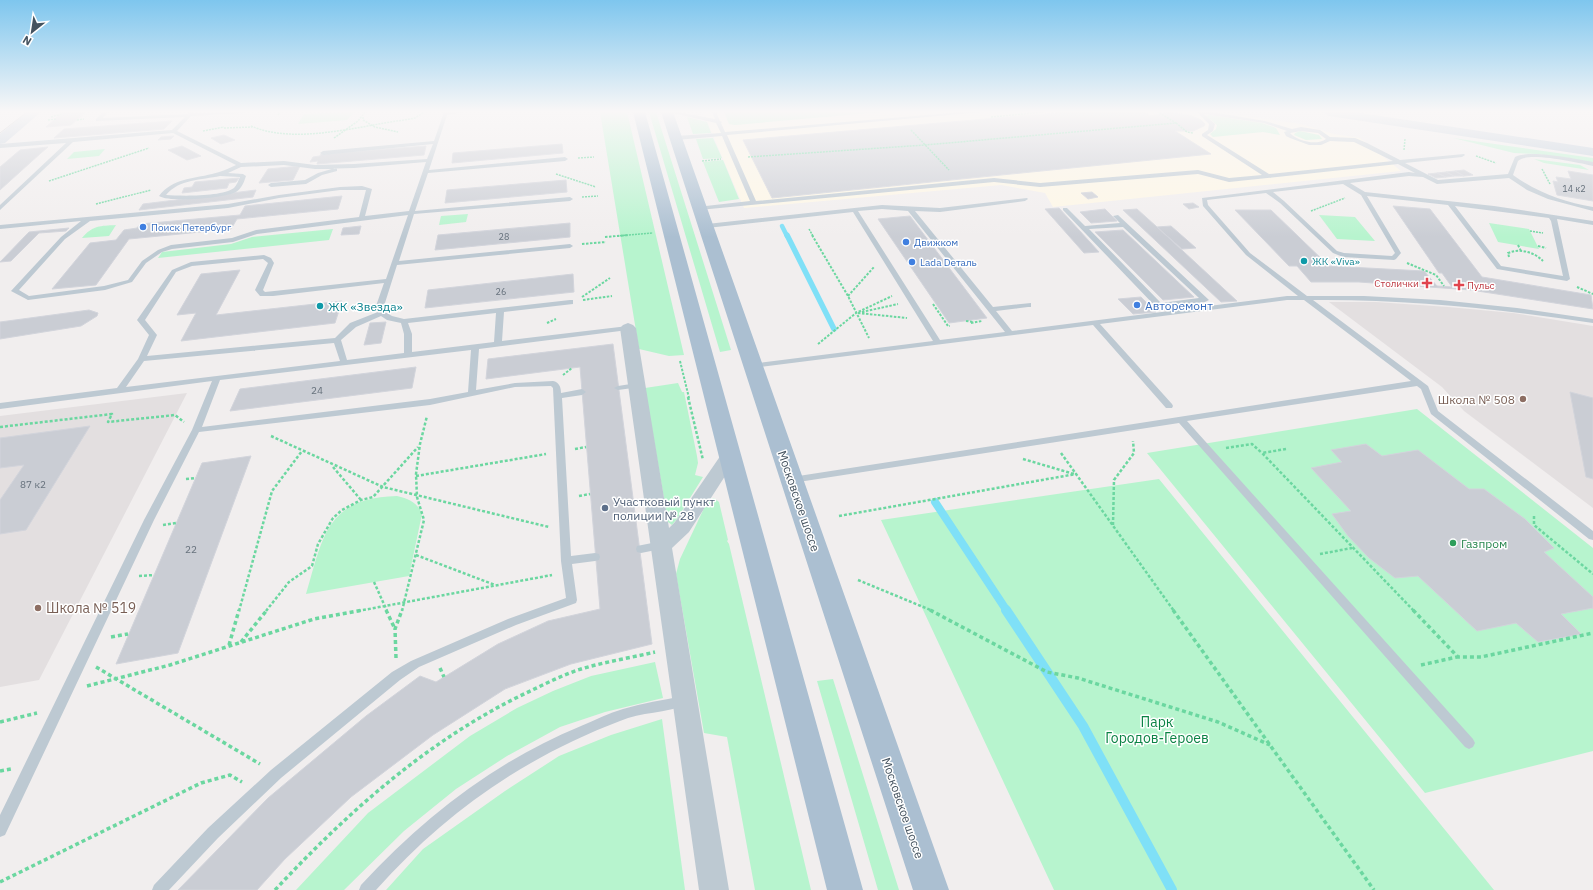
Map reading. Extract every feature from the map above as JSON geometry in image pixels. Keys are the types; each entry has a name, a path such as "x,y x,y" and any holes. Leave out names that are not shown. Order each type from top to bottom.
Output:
{"main road":[{"path":"650,154 845,890"},
{"name":"Московское шоссе","path":"681,154 931,890"},
{"path":"1547,154 1592,162"}],"street":[{"path":"628,328 628,386 662,545 714,890"},
{"path":"662,545 682,527 729,456"}],"lane":[{"path":"0,208 58,154"},
{"path":"217,154 240,165"},
{"path":"432,154 410,213 395,263 387,280 380,306 382,313 390,318 404,321 572,302"},
{"path":"733,154 754,203"},
{"path":"1233,154 1268,176"},
{"path":"1383,154 1437,182 1510,176 1520,184 1560,203 1593,209"},
{"path":"703,217 754,203 994,180 1040,185 1198,172 1229,180 1462,155"},
{"path":"1510,176 1517,158 1521,156 1592,162"},
{"path":"425,172 565,159"},
{"path":"220,174 243,176 240,185 234,191 216,195 170,198 162,196 165,190 176,185 220,174 240,165 284,164 315,167 354,166 430,160"},
{"path":"271,186 306,182 320,174 354,166"},
{"path":"1423,175 1409,174 1204,199 1205,205 1248,254 1425,388 1434,412 1593,536"},
{"path":"1344,182 1363,194 1450,203 1593,223"},
{"path":"0,227 228,206 258,199 343,188 369,189 361,220"},
{"path":"1267,191 1298,216 1335,252 1343,255 1394,258 1398,252 1363,194"},
{"path":"88,219 63,238 15,291 28,298 105,288 130,281 151,256 171,247 232,240 256,232 410,213 570,198"},
{"path":"703,217 802,217 882,207 940,210 1025,199"},
{"path":"1450,203 1499,268 1567,279 1554,220 1550,216"},
{"path":"910,209 993,309 1011,334"},
{"path":"1065,210 1159,305 1205,300 1116,216"},
{"path":"855,211 938,343"},
{"path":"1083,228 1125,225"},
{"path":"395,263 570,246"},
{"path":"120,390 142,359 153,335 141,320 174,271 180,267 191,264 264,257 270,259 271,263 259,290 263,294 387,280"},
{"path":"753,366 1187,311 1305,298 1372,297 1446,302 1511,308 1593,322"},
{"path":"1178,302 1187,311"},
{"path":"993,309 1028,305"},
{"path":"498,344 500,310"},
{"path":"142,359 337,340 353,325 382,313"},
{"path":"1120,313 1126,319"},
{"path":"404,321 408,334 408,355"},
{"path":"1095,323 1169,406"},
{"path":"0,406 344,362 628,328"},
{"path":"337,340 344,362"},
{"path":"472,393 475,346"},
{"path":"0,830 149,520 196,430 217,378"},
{"path":"159,890 213,833 276,774 396,676 415,664 498,628 572,600 566,561 558,396 557,388 553,383 514,385 430,402 196,430"},
{"path":"792,480 1418,383"},
{"path":"558,396 582,392"},
{"path":"1182,420 1404,668 1469,743"},
{"path":"640,549 662,545"},
{"path":"566,561 595,556"},
{"path":"366,890 387,866 446,812 505,769 572,734 626,713 686,700"}],"path":[{"path":"23,186 38,185 131,154"},
{"path":"752,157 802,154"},
{"path":"933,154 949,170"},
{"path":"524,163 596,187"},
{"path":"1298,216 1357,194 1363,194"},
{"path":"802,217 848,296 875,351"},
{"path":"570,246 606,242"},
{"path":"1518,246 1521,251"},
{"path":"848,296 883,257"},
{"path":"1394,258 1436,275 1444,286"},
{"path":"572,302 610,278"},
{"path":"1567,279 1571,284 1593,294"},
{"path":"816,345 856,313 905,290"},
{"path":"572,302 612,296"},
{"path":"930,301 948,326 955,325"},
{"path":"856,313 912,302"},
{"path":"856,313 924,320"},
{"path":"962,324 1000,318"},
{"path":"966,321 976,322"},
{"path":"680,361 702,451 702,468"},
{"path":"396,676 395,629 405,602 424,520 423,509 416,494 416,476 418,447 430,402"},
{"path":"0,427 112,414 108,422 175,415 196,430"},
{"path":"248,424 302,451 383,487 565,531"},
{"path":"1113,526 1114,480 1122,466 1134,453 1130,428"},
{"path":"1052,440 1374,890"},
{"path":"1219,447 1225,449 1252,444 1458,657"},
{"path":"241,642 289,582 312,566 318,544 333,518 342,510 361,500 373,497 418,447"},
{"path":"1262,453 1286,449"},
{"path":"229,646 272,491 302,451"},
{"path":"416,476 560,451"},
{"path":"332,465 361,500"},
{"path":"839,516 1076,474"},
{"path":"1534,516 1534,524 1593,574"},
{"path":"1304,557 1352,548"},
{"path":"416,555 495,585"},
{"path":"79,688 116,679 229,646 314,619 556,574"},
{"path":"858,580 933,611 1047,672 1078,678 1218,722 1271,745"},
{"path":"374,582 395,629"},
{"path":"1404,668 1458,657 1481,657 1593,633"},
{"path":"275,890 295,868 360,805 438,744 510,700 578,670 677,646"},
{"path":"82,658 276,774"},
{"path":"0,722 58,708"},
{"path":"0,882 201,782 230,775"}],"shaded area":[{"path":"721,154 1379,154 1401,171 1053,207 1045,193 1001,185 744,208"},
{"name":"Школа № 508","path":"1329,302 1376,302 1448,307 1513,313 1593,326 1593,508 1464,411 1442,387"},
{"name":"Школа № 519","path":"187,393 39,680 0,687 0,416"}],"green space":[{"path":"72,154 101,154 99,156 67,159"},
{"path":"607,154 637,154 684,355 669,356 639,349"},
{"path":"661,154 669,154 731,350 720,352"},
{"path":"701,154 720,154 722,158 703,159"},
{"path":"1527,154 1562,154 1593,158 1593,163"},
{"path":"1534,159 1580,165 1589,170 1544,163"},
{"path":"723,160 739,199 719,202 703,162"},
{"path":"468,214 466,222 439,225 441,216"},
{"path":"1319,215 1355,217 1375,241 1337,239"},
{"path":"1489,223 1529,229 1539,249 1498,242"},
{"path":"116,225 109,236 82,238 93,228"},
{"path":"333,229 329,240 158,258 162,252 231,244 252,237"},
{"path":"678,383 682,392 684,392 697,456 698,463 695,475 703,477 672,525 668,522 645,388"},
{"path":"1417,409 1593,548 1593,751 1425,793 1147,453"},
{"name":"Парк Городов-Героев","path":"1159,479 1494,890 1054,890 881,520"},
{"path":"397,496 405,498 415,504 422,514 409,576 306,594 317,555 324,538 331,524 341,513 355,504 373,498"},
{"path":"714,498 719,502 727,541 729,544 811,890 755,890 727,737 704,733 676,574 680,559 706,504"},
{"path":"655,662 663,698 605,712 560,727 507,756 456,789 404,831 344,890 296,890 368,813 470,736 517,708 553,691 591,676"},
{"path":"833,679 899,890 878,890 817,681"},
{"path":"662,719 685,890 386,890 423,849 505,791 559,756 611,735"}],"building":[{"path":"16,154 41,154 0,190 0,167"},
{"path":"175,154 196,154 201,156 187,160"},
{"path":"321,154 424,154 424,155 317,164 318,161 310,162 313,157 320,156"},
{"path":"453,154 557,154 452,163"},
{"path":"750,154 1211,154 772,198"},
{"path":"300,166 293,180 259,183 268,169"},
{"path":"1464,170 1473,175 1464,176 1455,171"},
{"path":"1455,171 1464,176 1454,176 1446,172"},
{"path":"1568,171 1593,175 1593,201 1557,195 1553,181 1558,182 1556,177 1571,179"},
{"path":"1446,172 1454,176 1446,177 1437,173"},
{"path":"1437,173 1446,177 1436,178 1428,174"},
{"path":"239,178 236,182 229,183 227,188 182,193 184,188 192,187 195,182"},
{"path":"566,180 567,192 445,203 447,190"},
{"path":"256,190 253,197 139,210 143,204"},
{"path":"1092,192 1098,197 1088,199 1081,193"},
{"path":"342,196 338,209 237,219 231,229 129,239 96,285 52,289 90,243 116,240 124,230 137,228 140,224 240,215 245,206"},
{"path":"1193,203 1199,207 1189,209 1183,204"},
{"name":"ЖК «Viva»","path":"1393,206 1430,209 1482,277 1591,295 1593,309 1471,290 1359,282 1311,282 1297,266 1289,266 1235,210 1271,210 1329,266 1424,271 1437,286 1452,287 1442,273 1439,273"},
{"path":"1059,208 1099,252 1084,253 1045,209"},
{"path":"1105,209 1117,221 1091,223 1080,212"},
{"path":"1137,209 1237,301 1221,302 1123,210"},
{"path":"910,216 987,318 949,323 878,219"},
{"path":"570,223 570,237 435,250 438,235"},
{"path":"361,226 359,234 341,235 343,228"},
{"path":"1171,226 1196,248 1182,249 1157,227"},
{"path":"69,228 66,231 39,233 11,261 0,262 29,232"},
{"path":"1123,230 1194,297 1163,300 1095,232"},
{"name":"ЖК «Звезда»","path":"240,270 216,315 342,301 335,323 181,341 196,313 177,315 201,274"},
{"path":"573,274 574,292 425,308 428,290"},
{"name":"Авторемонт","path":"1141,297 1156,312 1133,314 1118,299"},
{"path":"89,310 98,313 97,316 81,326 0,339 0,322"},
{"path":"386,322 381,343 364,345 370,323"},
{"path":"613,344 652,644 571,664 505,689 433,735 351,797 285,859 257,890 178,890 268,798 366,716 420,676 436,682 498,644 548,621 600,609 580,367 486,379 488,359"},
{"path":"416,367 412,388 230,411 240,389"},
{"path":"1570,392 1593,398 1593,479 1586,477"},
{"path":"90,426 26,530 0,534 0,500 24,465 0,468 0,438"},
{"name":"Газпром","path":"1366,444 1382,456 1418,450 1469,489 1484,489 1525,519 1554,548 1544,552 1593,597 1593,608 1561,614 1581,634 1538,642 1516,623 1477,631 1418,576 1395,578 1369,558 1348,536 1332,514 1351,511 1311,468 1342,462 1331,450"},
{"path":"251,456 178,653 116,664 202,463"}],"waterway":[{"path":"782,226 787,236"},
{"path":"787,235 834,329"},
{"path":"935,502 1007,611"},
{"path":"1006,610 1083,726 1172,890"}],"place":[{"name":"Поиск Петербург","path":"143,227"},
{"name":"Движком","path":"906,242"},
{"name":"ЖК «Viva»","path":"1304,261"},
{"name":"Lada Dеталь","path":"912,262"},
{"name":"Столички","path":"1427,283"},
{"name":"Пульс","path":"1459,285"},
{"name":"Авторемонт","path":"1137,305"},
{"name":"ЖК «Звезда»","path":"320,306"},
{"name":"Школа № 508","path":"1523,399"},
{"name":"Участковый пункт полиции № 28","path":"605,508"},
{"name":"Газпром","path":"1453,543"},
{"name":"Школа № 519","path":"38,608"}]}
